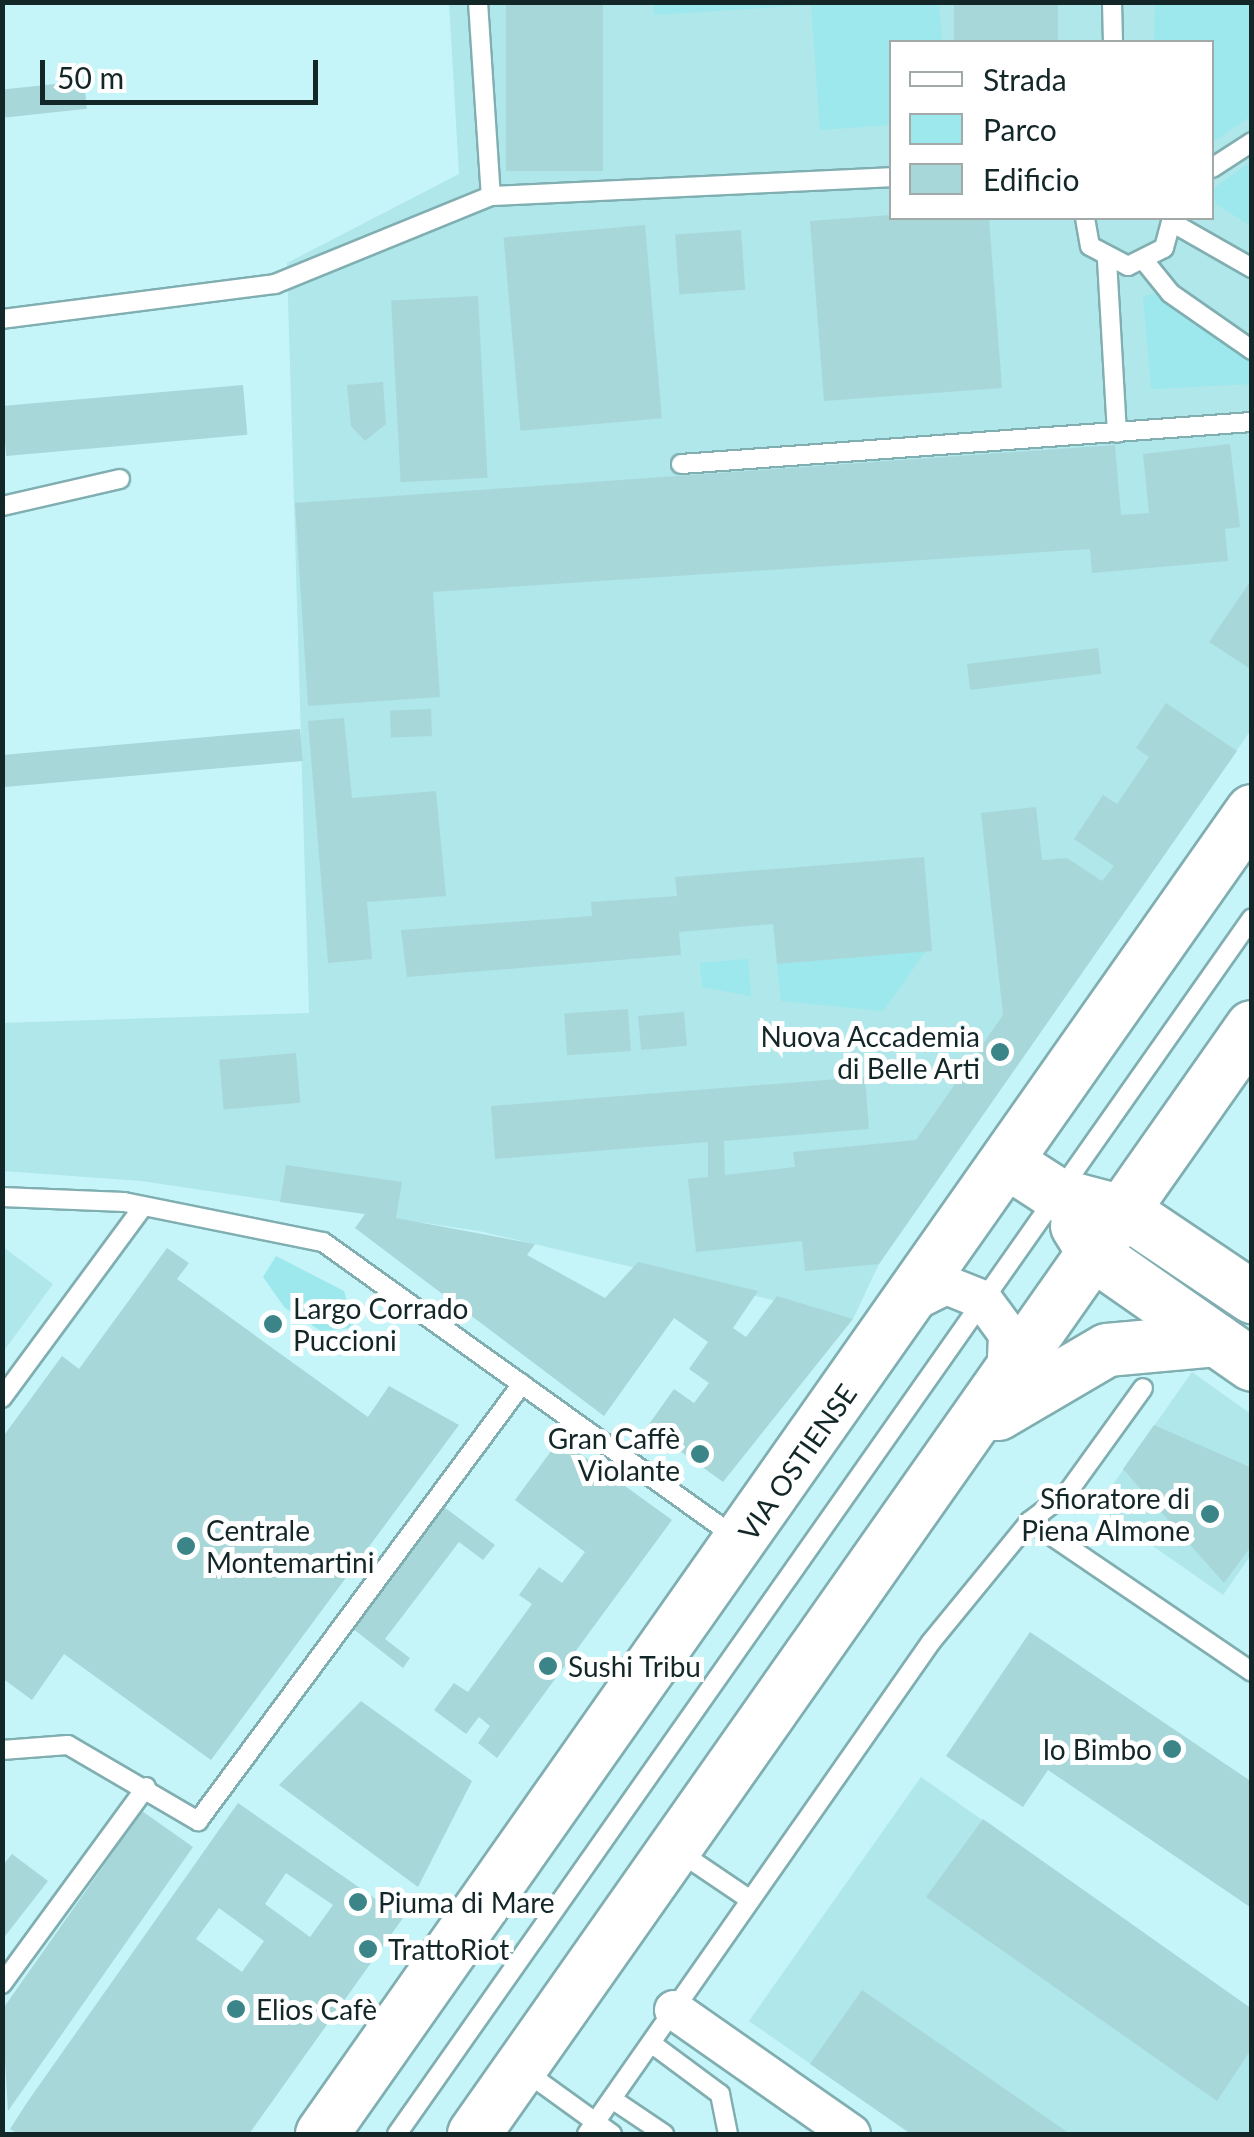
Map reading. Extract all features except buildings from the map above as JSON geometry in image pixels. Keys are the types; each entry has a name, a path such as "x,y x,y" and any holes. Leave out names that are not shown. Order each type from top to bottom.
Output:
{"main road":[{"name":"VIA OSTIENSE","path":"334,2127 1252,811"},
{"path":"474,2134 1127,1212 1252,1028"},
{"path":"1007,1162 1058,1195 1127,1212 1252,1297"},
{"path":"1058,1195 1096,1256 1234,1352"},
{"path":"967,1437 1085,1358 1234,1352"}],"street":[{"path":"904,1307 946,1285 983,1300 1008,1334 1006,1379"},
{"path":"674,2010 851,2134"}],"lane":[{"path":"478,2 491,196"},
{"path":"1112,2 1114,40"},
{"path":"1214,167 1252,142"},
{"path":"2,319 275,284 491,196 889,177"},
{"path":"1085,220 1090,246 1106,260 1146,264 1170,293 1252,350"},
{"path":"1146,264 1172,220 1252,268"},
{"path":"1106,260 1117,433"},
{"path":"681,464 1252,422"},
{"path":"2,506 120,479"},
{"name":"VIA OSTIENSE","path":"397,2134 1252,918"},
{"path":"2,1197 143,1207 322,1242 742,1542"},
{"path":"2,1398 143,1207"},
{"path":"2,1750 68,1745 198,1820 522,1384"},
{"path":"592,2128 749,1900 1030,1521 1068,1492 1143,1388"},
{"path":"1030,1521 1252,1672"},
{"path":"2,1984 146,1787"},
{"path":"678,1850 749,1900"},
{"path":"651,2043 720,2094 728,2134"},
{"path":"522,2069 592,2128 612,2134"},
{"path":"612,2099 664,2134"}],"shaded area":[{"path":"449,3 1251,3 1251,730 879,1264 853,1319 479,1231 141,1181 3,1171 2,1023 309,1013 287,263 459,174"},
{"path":"3,1247 53,1284 3,1352"},
{"path":"1192,1372 1251,1414 1251,1555 1223,1595 1097,1507"},
{"path":"921,1777 1251,2009 1251,2134 911,2134 749,2021"}],"green space":[{"path":"653,3 939,3 942,40 889,40 889,125 820,130 811,5 654,15"},
{"path":"1155,3 1251,3 1251,116 1214,142 1214,40 1154,40"},
{"path":"1251,161 1251,226 1216,204 1214,188"},
{"path":"1160,293 1251,357 1251,384 1151,389 1143,296"},
{"path":"926,951 883,1011 781,1001 777,964"},
{"path":"748,959 751,996 702,987 700,963"},
{"path":"276,1256 344,1291 354,1328 321,1331 285,1308 263,1277"}],"place":[{"name":"Nuova Accademia di Belle Arti","path":"1000,1052"},
{"name":"Largo Corrado Puccioni","path":"273,1324"},
{"name":"Gran Caffè Violante","path":"700,1454"},
{"name":"Sfioratore di Piena Almone","path":"1210,1514"},
{"name":"Centrale Montemartini","path":"186,1546"},
{"name":"Sushi Tribu","path":"548,1666"},
{"name":"Io Bimbo","path":"1172,1749"},
{"name":"Piuma di Mare","path":"358,1902"},
{"name":"TrattoRiot","path":"368,1949"},
{"name":"Elios Cafè","path":"236,2009"}]}
